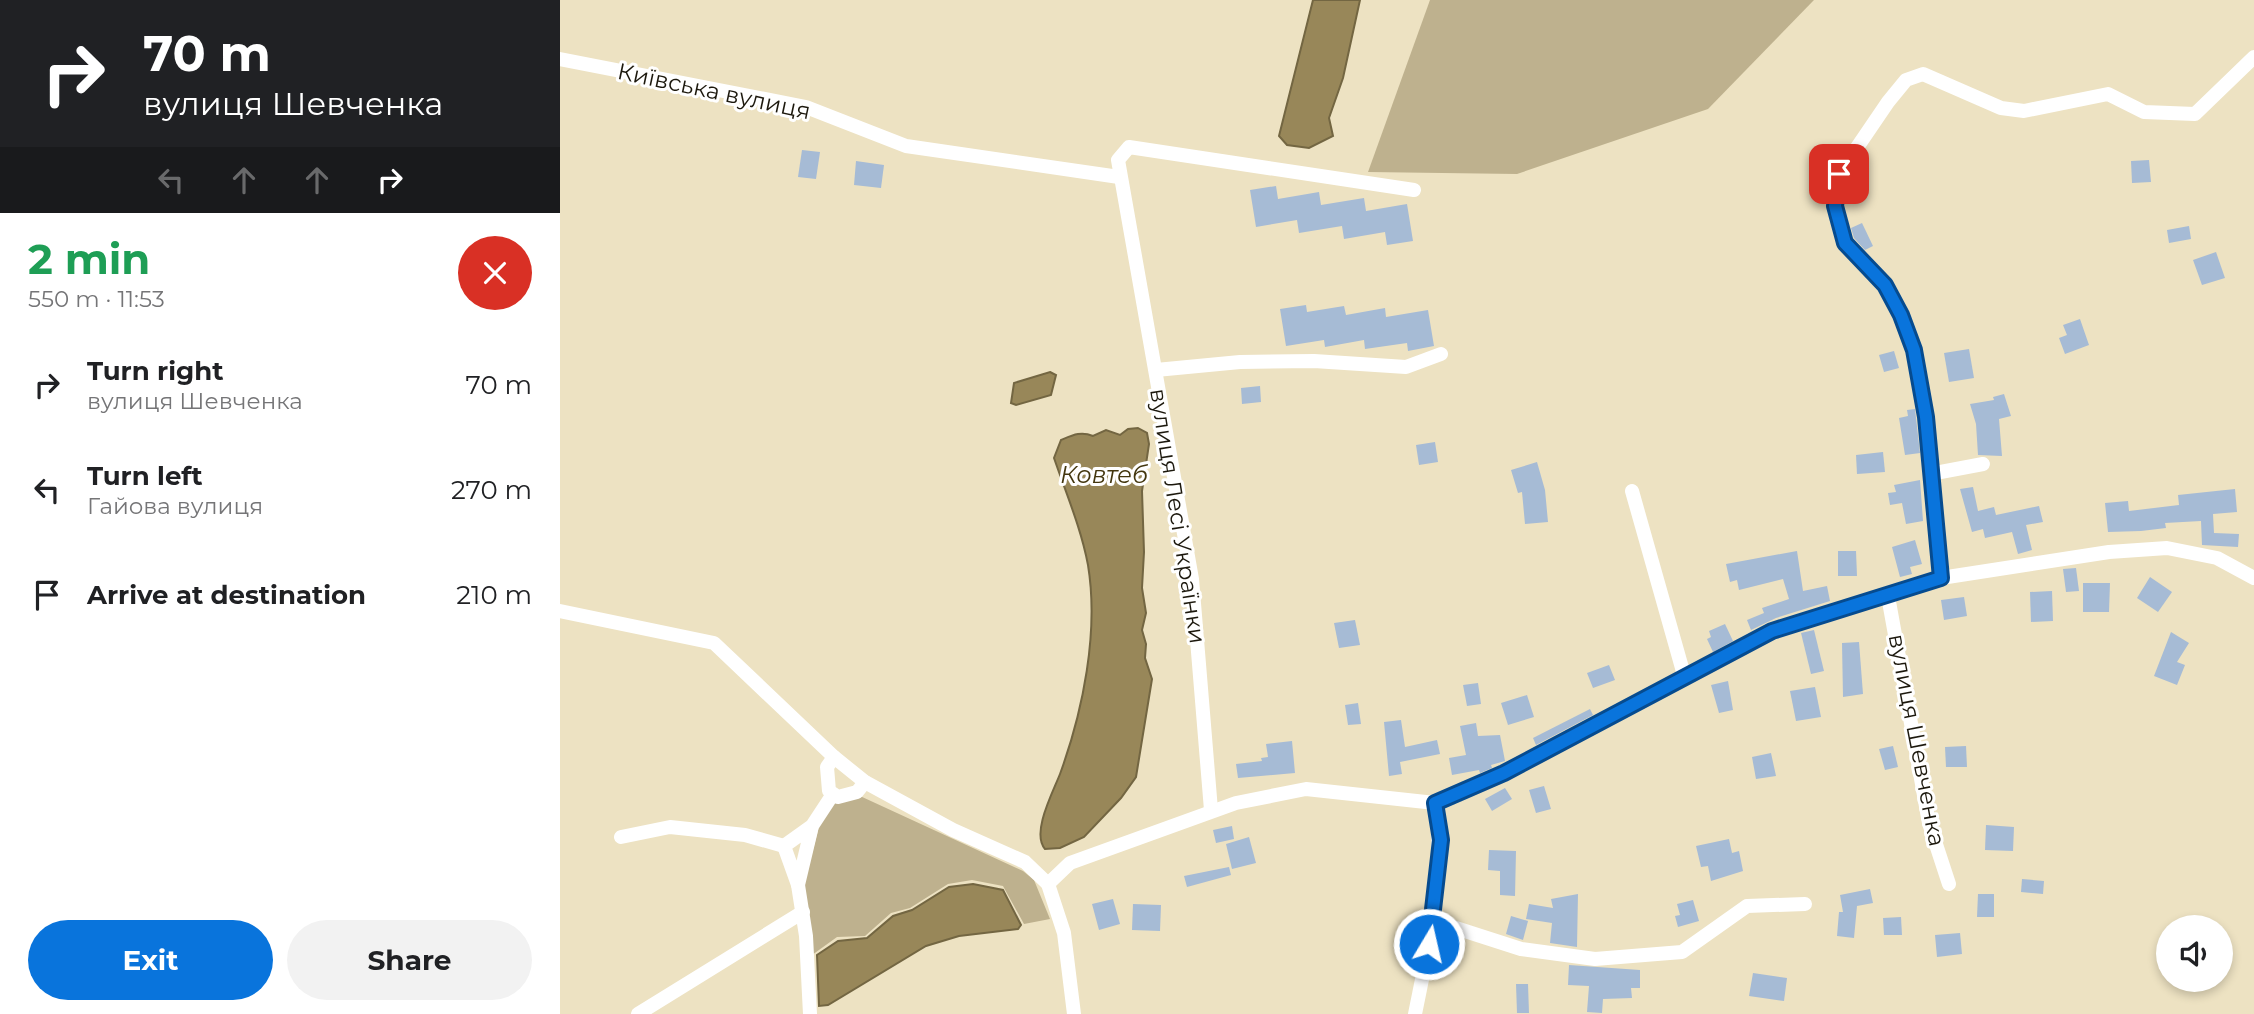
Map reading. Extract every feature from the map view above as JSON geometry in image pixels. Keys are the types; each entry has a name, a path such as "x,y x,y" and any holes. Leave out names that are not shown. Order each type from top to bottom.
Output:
{"street":[{"path":"1941,578 1926,417 1914,350 1885,285 1845,243 1835,206 1839,174 1906,80 1923,74 2001,108 2024,111 2108,94 2144,113 2195,114 2254,57"},
{"name":"Київська вулиця","path":"560,59 806,107 906,146 1119,177"},
{"path":"1119,177 1118,159 1129,147 1414,190"},
{"name":"вулиця Лесі Українки","path":"1119,177 1192,579 1211,810"},
{"path":"1156,369 1241,362 1314,361 1406,367 1441,354"},
{"path":"1930,474 1983,464"},
{"path":"1632,491 1684,675"},
{"path":"1048,884 1070,863 1211,810 1306,789 1435,803 1504,773 1684,675 1772,631 1941,578 2109,552 2167,548 2217,558 2254,578"},
{"name":"вулиця Шевченка","path":"1888,596 1929,823 1949,884"},
{"path":"560,611 714,643 788,710 834,757 865,782 953,830 1025,862 1048,884 1064,933 1074,1014"},
{"path":"834,757 827,767 829,791 838,797 857,792 865,782"},
{"path":"798,885 813,826 833,794"},
{"path":"1415,1014 1434,921 1441,840 1435,803"},
{"path":"621,837 670,827 745,835 784,845 813,826"},
{"path":"784,845 798,885 803,912 810,1014"},
{"path":"1434,921 1521,948 1595,959 1682,952 1747,906 1805,904"},
{"path":"638,1014 803,912"}],"shaded area":[{"path":"1430,0 1814,0 1708,109 1517,174 1368,172"},
{"path":"860,796 1023,871 1034,880 1050,919 1024,924 1003,886 972,880 948,884 910,908 891,913 865,936 837,937 812,955 802,892 820,823 833,802"}],"water":[{"path":"1313,0 1360,0 1343,78 1329,118 1333,136 1309,148 1287,145 1279,136"},
{"path":"1050,372 1056,375 1051,395 1016,405 1011,403 1014,383"},
{"name":"Ковтеб","path":"1138,428 1147,433 1149,444 1142,491 1142,588 1146,613 1142,630 1146,644 1145,658 1152,679 1136,777 1121,798 1084,837 1060,848 1045,849 1041,842 1042,823 1076,724 1087,671 1092,617 1085,551 1054,458 1061,440 1069,437 1081,434 1093,436 1106,430 1120,435 1128,429"},
{"path":"973,884 1003,890 1021,925 1018,929 959,936 926,946 828,1005 819,1006 817,955 838,941 867,938 893,916 912,910 949,887"}],"building":[{"path":"802,150 820,152 816,179 798,177"},
{"path":"2149,160 2151,182 2132,183 2131,161"},
{"path":"856,161 884,165 881,188 854,185"},
{"path":"1276,186 1278,199 1319,192 1321,205 1364,198 1366,211 1407,204 1413,241 1387,245 1385,232 1344,239 1342,226 1299,233 1297,220 1256,227 1250,190"},
{"path":"1862,223 1873,246 1865,250 1854,238 1851,228"},
{"path":"2189,226 2191,239 2169,243 2167,230"},
{"path":"2216,252 2225,278 2202,285 2193,260"},
{"path":"1306,305 1307,312 1344,306 1346,315 1385,308 1386,317 1428,310 1434,346 1408,351 1407,343 1365,349 1364,340 1325,347 1324,340 1286,346 1280,309"},
{"path":"2080,319 2089,345 2065,354 2059,338 2067,335 2063,325"},
{"path":"1969,349 1974,378 1949,382 1944,353"},
{"path":"1894,351 1899,368 1884,372 1879,355"},
{"path":"1260,386 1261,402 1242,404 1241,388"},
{"path":"2004,394 2011,416 1999,419 2002,456 1978,455 1976,424 1970,404 1994,400 1993,397"},
{"path":"1915,409 1920,453 1905,455 1899,418 1908,416 1907,410"},
{"path":"1435,442 1438,462 1419,465 1416,445"},
{"path":"1883,452 1885,472 1857,474 1856,455"},
{"path":"1537,462 1545,490 1548,522 1525,524 1522,492 1518,493 1511,470"},
{"path":"1920,480 1923,521 1906,524 1902,503 1890,505 1888,493 1896,492 1894,485"},
{"path":"1973,487 1978,511 1994,507 1996,515 2039,506 2043,522 2026,525 2032,550 2018,554 2012,532 1985,538 1983,529 1972,532 1960,489"},
{"path":"2235,489 2237,512 2213,514 2214,533 2239,534 2238,547 2202,545 2201,521 2165,523 2166,528 2141,531 2108,532 2105,503 2128,501 2129,511 2179,505 2178,495"},
{"path":"1915,540 1922,564 1910,567 1912,574 1900,577 1892,547"},
{"path":"1797,551 1803,591 1827,586 1830,601 1776,618 1751,630 1747,620 1764,613 1762,608 1789,599 1783,579 1739,590 1737,580 1730,582 1726,564"},
{"path":"1838,551 1856,551 1857,576 1838,576"},
{"path":"2076,568 2079,591 2066,592 2063,569"},
{"path":"2150,577 2172,592 2158,612 2137,598"},
{"path":"2083,583 2110,583 2109,612 2083,612"},
{"path":"2052,591 2053,621 2031,622 2030,592"},
{"path":"1964,597 1967,616 1944,620 1941,600"},
{"path":"1355,620 1360,645 1339,648 1334,623"},
{"path":"1725,624 1733,641 1713,652 1707,639 1711,637 1709,631"},
{"path":"1814,630 1824,671 1811,674 1801,633"},
{"path":"2171,632 2189,643 2177,662 2185,665 2177,685 2154,676"},
{"path":"1859,642 1863,694 1843,697 1842,643"},
{"path":"1609,665 1615,680 1593,688 1587,673"},
{"path":"1728,681 1733,710 1719,713 1711,685"},
{"path":"1478,683 1481,704 1467,706 1463,685"},
{"path":"1815,687 1821,717 1796,721 1790,691"},
{"path":"1527,695 1534,717 1508,725 1501,703"},
{"path":"1358,703 1361,724 1348,725 1345,705"},
{"path":"1590,709 1593,715 1536,745 1533,738"},
{"path":"1401,720 1405,747 1437,740 1440,754 1400,762 1402,774 1389,776 1384,722"},
{"path":"1476,723 1478,736 1500,735 1505,761 1491,765 1492,768 1480,773 1479,770 1452,775 1449,758 1466,755 1460,726"},
{"path":"1292,741 1295,773 1238,778 1236,764 1262,761 1261,758 1268,757 1266,744"},
{"path":"1893,746 1898,767 1885,770 1879,749"},
{"path":"1966,746 1967,767 1946,767 1945,747"},
{"path":"1771,753 1776,776 1756,779 1752,757"},
{"path":"1544,786 1551,809 1536,813 1529,790"},
{"path":"1505,788 1512,799 1492,811 1485,799"},
{"path":"1986,825 2014,827 2013,851 1985,850"},
{"path":"1232,826 1234,839 1216,843 1213,830"},
{"path":"1249,837 1256,863 1232,869 1226,844"},
{"path":"1729,839 1732,853 1739,851 1743,871 1711,881 1708,866 1701,867 1696,846"},
{"path":"1489,850 1516,851 1515,896 1500,895 1500,871 1488,870"},
{"path":"1229,867 1231,875 1187,887 1184,876"},
{"path":"2022,879 2044,881 2043,894 2021,892"},
{"path":"1870,889 1873,903 1857,906 1854,938 1837,936 1839,912 1843,912 1840,895"},
{"path":"1578,894 1577,947 1550,943 1552,923 1526,919 1529,904 1553,908 1551,899"},
{"path":"1978,894 1994,894 1994,917 1977,917"},
{"path":"1113,899 1120,924 1099,930 1092,904"},
{"path":"1693,900 1699,921 1678,927 1675,916 1680,915 1677,904"},
{"path":"1133,904 1161,905 1160,931 1132,930"},
{"path":"1511,916 1528,921 1523,940 1506,934"},
{"path":"1901,917 1902,935 1884,935 1883,918"},
{"path":"1960,933 1962,954 1937,957 1935,935"},
{"path":"1569,965 1640,970 1640,988 1631,988 1632,998 1603,999 1602,1013 1587,1012 1589,986 1568,985"},
{"path":"1753,973 1787,978 1784,1001 1749,996"},
{"path":"1516,984 1528,984 1529,1013 1517,1013"}],"route":[{"path":"1429,944 1434,921 1441,840 1435,803 1504,773 1684,675 1772,631 1941,578 1932,506 1926,417 1914,350 1901,315 1885,285 1845,243 1835,206 1839,174"}]}
